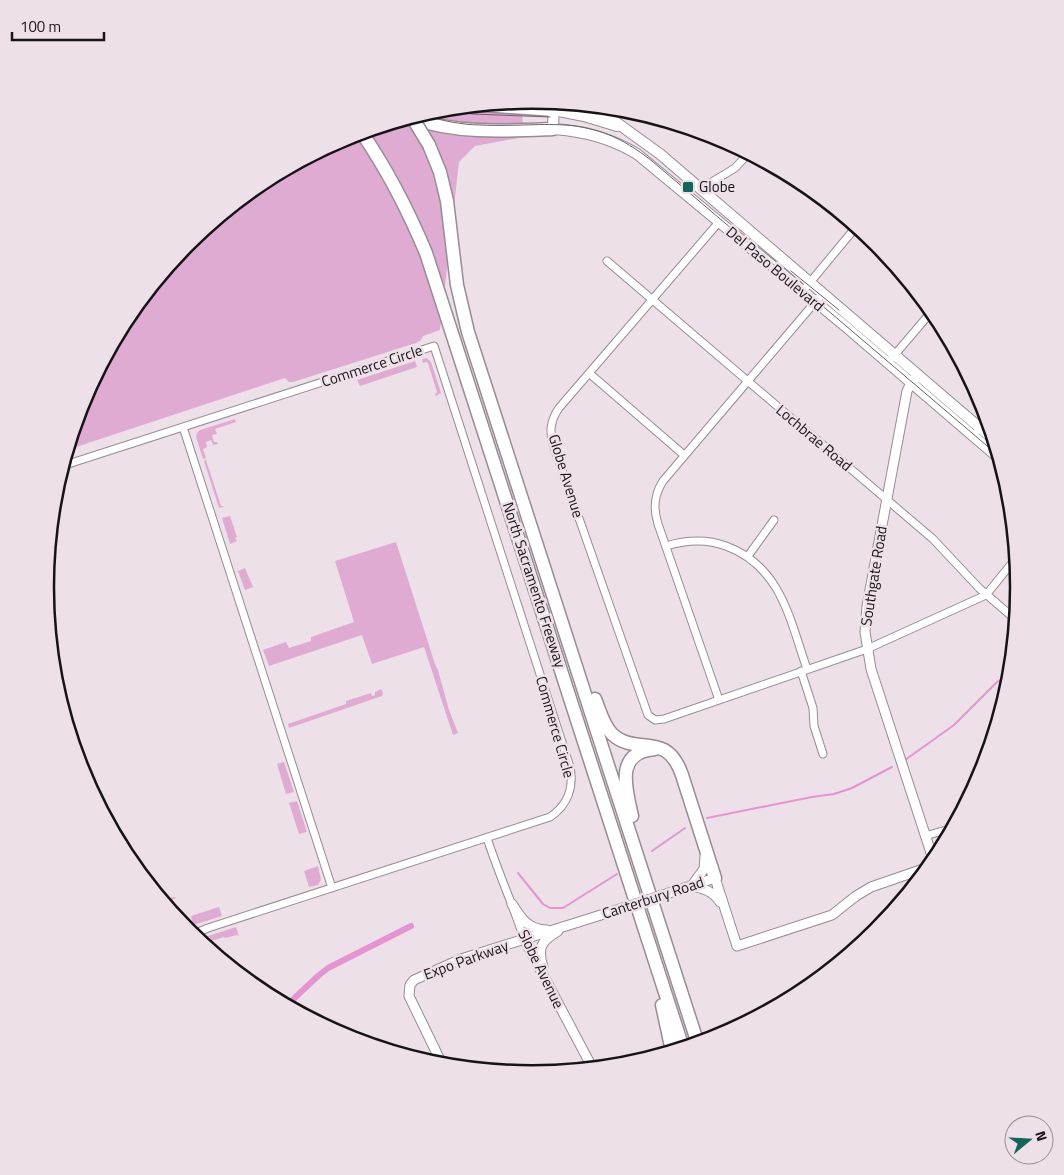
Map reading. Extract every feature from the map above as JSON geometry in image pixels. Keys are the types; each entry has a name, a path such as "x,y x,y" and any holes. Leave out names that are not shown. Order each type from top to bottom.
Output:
{"highway":[{"path":"426,121 474,130 553,128"},
{"name":"North Sacramento Freeway","path":"416,124 429,144 440,172 447,201 462,309 696,1036"},
{"name":"North Sacramento Freeway","path":"366,139 381,160 402,198 426,253 681,1042"},
{"path":"552,592 607,728 625,742 651,745 662,749 672,756 679,767 715,878"},
{"path":"645,879 625,783 625,770 630,760 638,754 648,750 662,749"},
{"path":"643,920 670,1045"}],"main road":[{"path":"553,128 554,110"},
{"path":"569,111 631,133"},
{"name":"Del Paso Boulevard","path":"605,115 660,154 702,188 810,282 972,436 990,451"},
{"name":"Del Paso Boulevard","path":"553,128 597,135 625,146 650,164 802,292 891,359"},
{"name":"Del Paso Boulevard","path":"914,379 984,432"}],"street":[{"path":"702,188 735,168 744,159"},
{"name":"Globe Avenue","path":"719,222 556,412 550,429 552,440 646,711 656,720 664,719 719,700"},
{"path":"802,292 852,232"},
{"name":"Lochbrae Road","path":"607,261 938,544 986,595 1009,614"},
{"path":"822,294 684,455 663,481 655,497 656,516 719,700 867,649 986,595 1009,566"},
{"path":"891,359 927,317"},
{"name":"Commerce Circle","path":"183,427 434,346 572,774 572,783 567,799 555,813 543,819 200,931"},
{"path":"589,373 684,455"},
{"name":"Southgate Road","path":"914,379 907,391 867,606 865,632 871,669 931,852"},
{"path":"972,436 982,425"},
{"path":"70,463 183,427 332,888"},
{"path":"748,556 774,520"},
{"path":"666,546 691,541 722,544 748,556 763,569 779,591 804,670 813,708 814,726 823,754"},
{"path":"925,836 944,831"},
{"name":"Slobe Avenue","path":"487,838 524,939 590,1062"},
{"path":"691,886 704,869 704,845"},
{"name":"Canterbury Road","path":"524,939 715,878 737,946 832,915 871,887 916,872"},
{"path":"691,886 706,889 719,900 726,912"},
{"path":"512,904 528,925 537,929 549,930"},
{"path":"545,979 540,950 550,935 565,926"},
{"name":"Expo Parkway","path":"438,1057 410,1000 408,994 410,985 420,976 456,961 524,939"}],"shaded area":[{"path":"522,109 524,137 475,146 459,162 440,330 423,336 416,343 293,382 289,382 285,378 75,447 90,404 103,376 134,322 172,272 194,249 241,208 293,173 349,146 378,135 439,118 470,113"},
{"path":"427,358 431,362 441,393 436,396 437,392 428,363 423,363 422,359"},
{"path":"415,361 417,367 360,386 357,380"},
{"path":"235,419 236,422 215,429 217,434 212,435 214,442 218,444 213,445 211,440 206,442 207,447 203,449 206,458 203,459 196,437 197,433 200,430"},
{"path":"206,460 221,506 225,506 219,508 204,461"},
{"path":"230,516 237,541 230,544 222,518"},
{"path":"396,542 458,733 453,735 424,647 372,664 362,635 269,666 263,650 286,642 289,648 311,641 311,637 354,622 335,561"},
{"path":"245,568 253,587 245,590 238,571"},
{"path":"381,689 382,696 289,728 288,724 346,704 346,701 371,693 372,696 375,695 375,692"},
{"path":"284,762 294,792 286,794 277,764"},
{"path":"297,801 307,832 299,834 289,803"},
{"path":"318,866 321,880 318,885 309,887 304,871"},
{"path":"170,898 176,898 172,900 173,904 170,900"},
{"path":"219,907 222,916 193,925 191,916"},
{"path":"236,927 239,936 224,937 211,941 210,937 206,937"}],"waterway":[{"path":"905,760 954,725 1001,679"},
{"path":"707,818 834,794 852,788 892,767"},
{"path":"652,851 685,828"},
{"path":"518,873 543,904 550,908 563,908 617,874"},
{"path":"291,1001 328,968 411,926"}],"tram line":[{"path":"468,113 550,117"},
{"path":"437,119 473,125 570,125 589,128 629,145 652,161 989,448"},
{"path":"791,271 839,310"}],"place":[{"name":"Globe","path":"688,187"}]}
